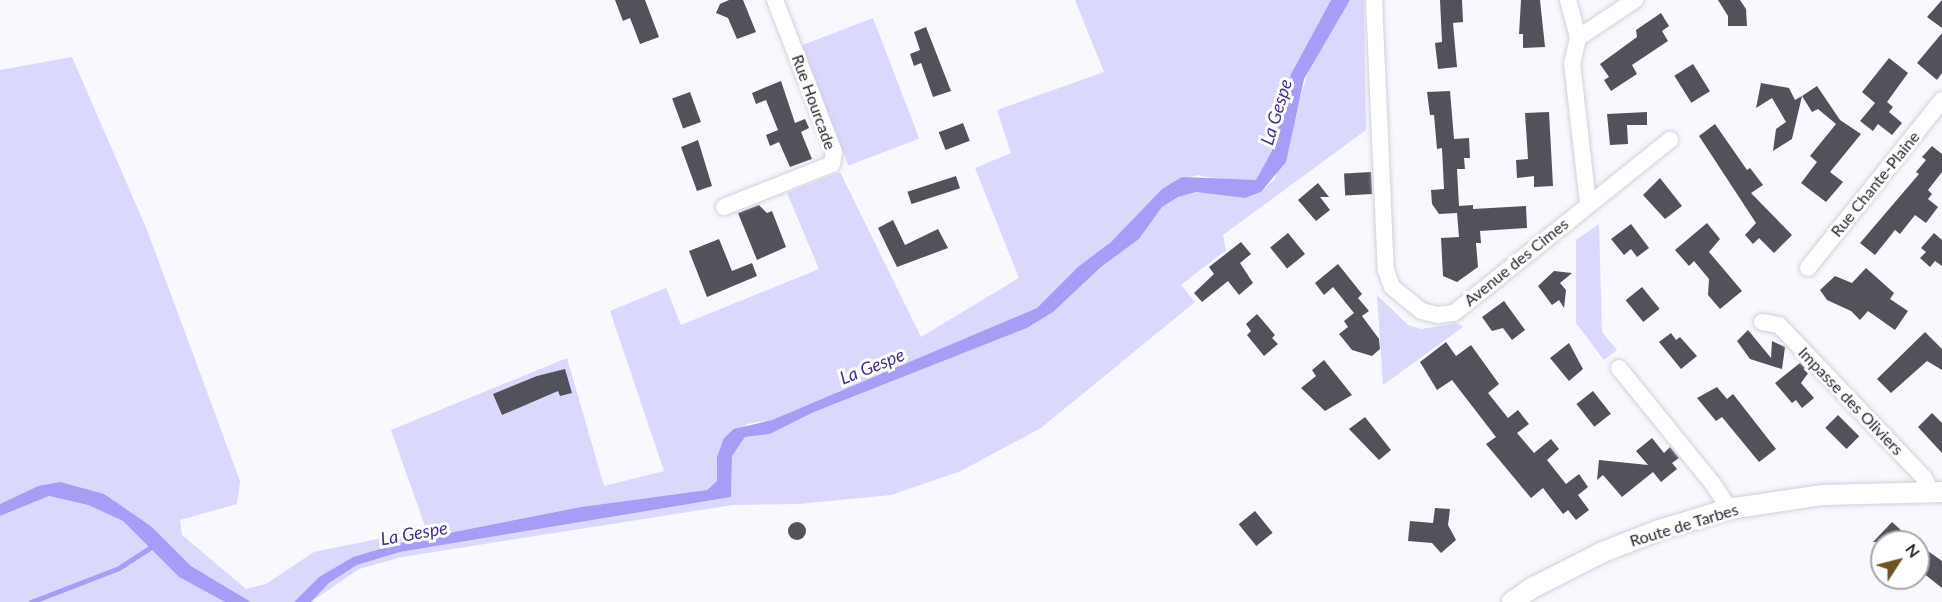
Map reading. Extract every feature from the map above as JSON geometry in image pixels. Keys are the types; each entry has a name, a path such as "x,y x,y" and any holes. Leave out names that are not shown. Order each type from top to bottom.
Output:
{"street":[{"name":"Rue Hourcade","path":"724,207 832,164 834,152 775,0"},
{"name":"Avenue des Cimes","path":"1374,0 1386,270 1392,287 1422,311 1437,315 1454,313 1670,141"},
{"path":"1568,0 1578,38 1572,63 1588,204"},
{"path":"1578,38 1635,0"},
{"name":"Rue Chante-Plaine","path":"1808,268 1942,100"},
{"name":"Impasse des Oliviers","path":"1762,322 1779,325 1936,492"},
{"path":"1619,368 1713,484 1729,509"},
{"name":"Route de Tarbes","path":"1512,602 1603,552 1659,530 1729,509 1823,495 1936,492"}],"shaded area":[{"path":"1075,0 1331,0 1291,74 1273,149 1256,180 1234,182 1197,175 1162,189 1111,242 1079,266 1037,308 772,420 747,424 717,457 717,481 707,490 581,507 403,542 353,557 319,577 294,602 251,602 191,566 152,527 38,486 0,504 0,70 72,57 147,230 240,481 237,504 180,520 182,535 246,589 266,584 314,552 426,529 391,430 567,358 604,486 664,471 610,311 666,288 681,325 819,269 787,193 840,172 921,337 1019,278 975,168 1011,153 997,110 1104,72"},
{"path":"1331,0 1350,0 1304,79 1286,162 1261,192 1245,198 1196,192 1178,197 1162,207 1139,239 1101,267 1053,312 1027,328 814,412 770,434 745,437 732,456 731,497 400,552 357,565 329,583 311,602 294,602 319,577 353,557 403,542 581,507 707,490 717,481 717,457 724,438 734,429 772,420 1037,308 1079,266 1111,242 1162,189 1182,177 1256,180 1273,149 1291,74"},
{"path":"1350,0 1364,0 1366,130 1223,235 1226,250 1181,285 1195,302 1041,428 961,471 891,495 799,504 733,505 402,557 359,569 311,602 329,583 357,565 400,552 731,497 732,456 745,437 770,434 814,412 1027,328 1053,312 1101,267 1139,239 1162,207 1178,197 1195,192 1245,198 1261,192 1275,179 1310,66"},
{"path":"873,18 919,138 848,166 802,45"},
{"path":"1599,224 1602,332 1617,350 1604,360 1576,323 1576,240"},
{"path":"1377,295 1408,325 1421,329 1457,323 1463,327 1383,385"},
{"path":"60,482 104,494 152,527 191,566 251,602 225,602 179,577 123,521 88,505 49,496 0,516 0,504 38,486"},
{"path":"49,496 88,505 123,521 179,577 225,602 0,602 0,516"}],"building":[{"path":"615,0 645,0 659,37 640,44 630,18 623,21"},
{"path":"729,0 743,0 756,32 737,39 728,18 716,13 720,4"},
{"path":"1440,0 1462,0 1463,22 1453,23 1457,67 1438,69 1435,43 1442,42"},
{"path":"1521,0 1540,0 1545,47 1523,48 1523,34 1519,34"},
{"path":"1718,0 1740,0 1746,9 1747,26 1728,26 1728,16"},
{"path":"1942,0 1942,28 1927,17"},
{"path":"1661,13 1669,26 1662,31 1668,41 1632,65 1637,74 1611,91 1604,80 1609,77 1600,64 1637,37 1636,30"},
{"path":"926,27 951,91 933,97 921,63 914,66 910,54 920,50 914,32"},
{"path":"1942,33 1942,73 1937,80 1917,63"},
{"path":"1889,58 1908,73 1887,102 1893,107 1889,112 1902,123 1892,135 1878,124 1873,131 1860,121 1875,103 1862,92"},
{"path":"1693,64 1710,91 1691,103 1674,76"},
{"path":"781,81 795,123 805,119 809,128 801,132 812,159 790,167 779,142 770,146 766,135 778,130 766,100 756,104 752,93"},
{"path":"1761,83 1789,88 1795,100 1802,96 1792,139 1773,151 1776,129 1786,122 1772,98 1756,108"},
{"path":"1817,86 1840,120 1861,134 1830,172 1843,182 1826,202 1801,183 1817,162 1810,156 1836,124 1818,109 1812,112 1802,96"},
{"path":"1450,91 1454,139 1469,138 1470,158 1464,158 1465,169 1457,169 1459,206 1473,205 1473,209 1526,206 1527,228 1480,231 1481,243 1476,243 1478,267 1457,282 1443,276 1441,238 1459,237 1457,213 1439,214 1432,204 1431,190 1444,189 1442,148 1437,149 1434,115 1430,115 1427,92"},
{"path":"690,92 701,122 683,129 672,98"},
{"path":"1549,112 1553,186 1534,187 1534,176 1517,178 1516,160 1528,159 1525,113"},
{"path":"1647,112 1647,125 1627,125 1628,144 1610,145 1607,114"},
{"path":"963,123 970,141 946,150 939,132"},
{"path":"1715,124 1747,170 1750,168 1763,185 1751,193 1792,235 1774,253 1759,238 1753,244 1745,235 1756,223 1699,136"},
{"path":"698,140 712,186 697,191 681,147"},
{"path":"1932,146 1942,154 1942,172 1928,190 1932,194 1928,199 1938,207 1926,223 1915,215 1900,234 1895,230 1875,255 1860,243 1919,174 1916,172 1926,160 1922,157"},
{"path":"1371,172 1372,194 1345,195 1344,173"},
{"path":"956,176 960,188 912,204 907,192"},
{"path":"1660,178 1682,206 1665,219 1643,195"},
{"path":"1318,183 1329,197 1320,197 1330,210 1316,221 1298,200"},
{"path":"759,205 767,213 772,211 786,247 757,260 738,213"},
{"path":"893,220 905,245 938,229 948,248 897,267 878,228"},
{"path":"1707,223 1720,239 1709,252 1742,291 1720,309 1708,295 1709,279 1694,261 1689,266 1675,250"},
{"path":"1631,224 1649,248 1637,257 1631,249 1624,255 1611,239"},
{"path":"1288,233 1305,254 1287,268 1270,247"},
{"path":"1934,233 1942,240 1942,266 1935,261 1930,267 1920,258 1926,252 1921,248"},
{"path":"719,239 732,271 752,263 757,276 707,297 689,251"},
{"path":"1241,242 1251,254 1240,263 1253,283 1239,295 1228,281 1202,302 1194,293 1214,274 1209,267"},
{"path":"1338,264 1362,294 1358,298 1369,311 1362,316 1379,339 1380,349 1372,356 1352,350 1339,334 1348,327 1344,321 1354,313 1333,287 1324,295 1315,283"},
{"path":"1866,268 1894,293 1890,299 1908,311 1895,330 1868,311 1860,320 1851,311 1827,300 1820,290 1835,276 1852,283"},
{"path":"1554,271 1572,273 1560,283 1566,290 1564,308 1559,300 1552,305 1538,286"},
{"path":"1642,287 1660,309 1643,322 1626,300"},
{"path":"1504,301 1525,330 1512,340 1503,328 1492,331 1482,317"},
{"path":"1257,314 1275,335 1272,338 1278,344 1264,356 1247,335 1251,331 1246,324"},
{"path":"1748,330 1771,358 1772,341 1785,347 1782,369 1750,359 1737,341"},
{"path":"1925,332 1942,349 1942,370 1927,361 1891,393 1877,379"},
{"path":"1671,333 1676,340 1680,337 1697,356 1681,369 1659,342"},
{"path":"1446,342 1456,356 1471,345 1499,384 1488,393 1508,418 1518,410 1529,424 1517,433 1534,453 1551,439 1559,449 1547,460 1566,484 1579,474 1588,487 1578,495 1589,510 1576,520 1568,510 1563,514 1543,488 1531,498 1486,444 1496,437 1452,380 1437,390 1420,362"},
{"path":"1569,343 1583,369 1569,381 1550,358"},
{"path":"1324,360 1352,395 1325,411 1301,388 1316,376 1312,370"},
{"path":"1800,363 1809,372 1801,383 1814,398 1802,408 1796,400 1792,403 1775,383"},
{"path":"565,369 572,393 560,396 558,391 502,415 493,394 537,376"},
{"path":"1717,387 1727,399 1733,394 1776,449 1759,462 1722,417 1716,421 1697,398"},
{"path":"1593,391 1611,414 1594,427 1576,404"},
{"path":"1932,413 1942,423 1942,453 1918,427"},
{"path":"1838,415 1859,436 1846,449 1825,428"},
{"path":"1365,417 1391,450 1379,460 1349,429"},
{"path":"1652,438 1664,453 1670,447 1679,458 1672,463 1677,469 1661,482 1653,472 1622,497 1603,475 1597,480 1599,460 1648,465 1636,451"},
{"path":"1435,508 1450,509 1448,525 1456,540 1441,553 1432,543 1408,541 1410,521 1433,523"},
{"path":"1255,511 1273,533 1256,546 1239,524"},
{"path":"797,522 803,525 806,531 803,537 797,540 791,537 788,531 791,525"},
{"path":"1892,522 1901,530 1884,530"},
{"path":"1930,552 1942,561 1942,588 1930,578"}],"waterway":[{"path":"31,602 119,568 153,546"}],"water label":[{"name":"La Gespe","path":"1276,112"},
{"name":"La Gespe","path":"872,366"},
{"name":"La Gespe","path":"414,533"}]}
